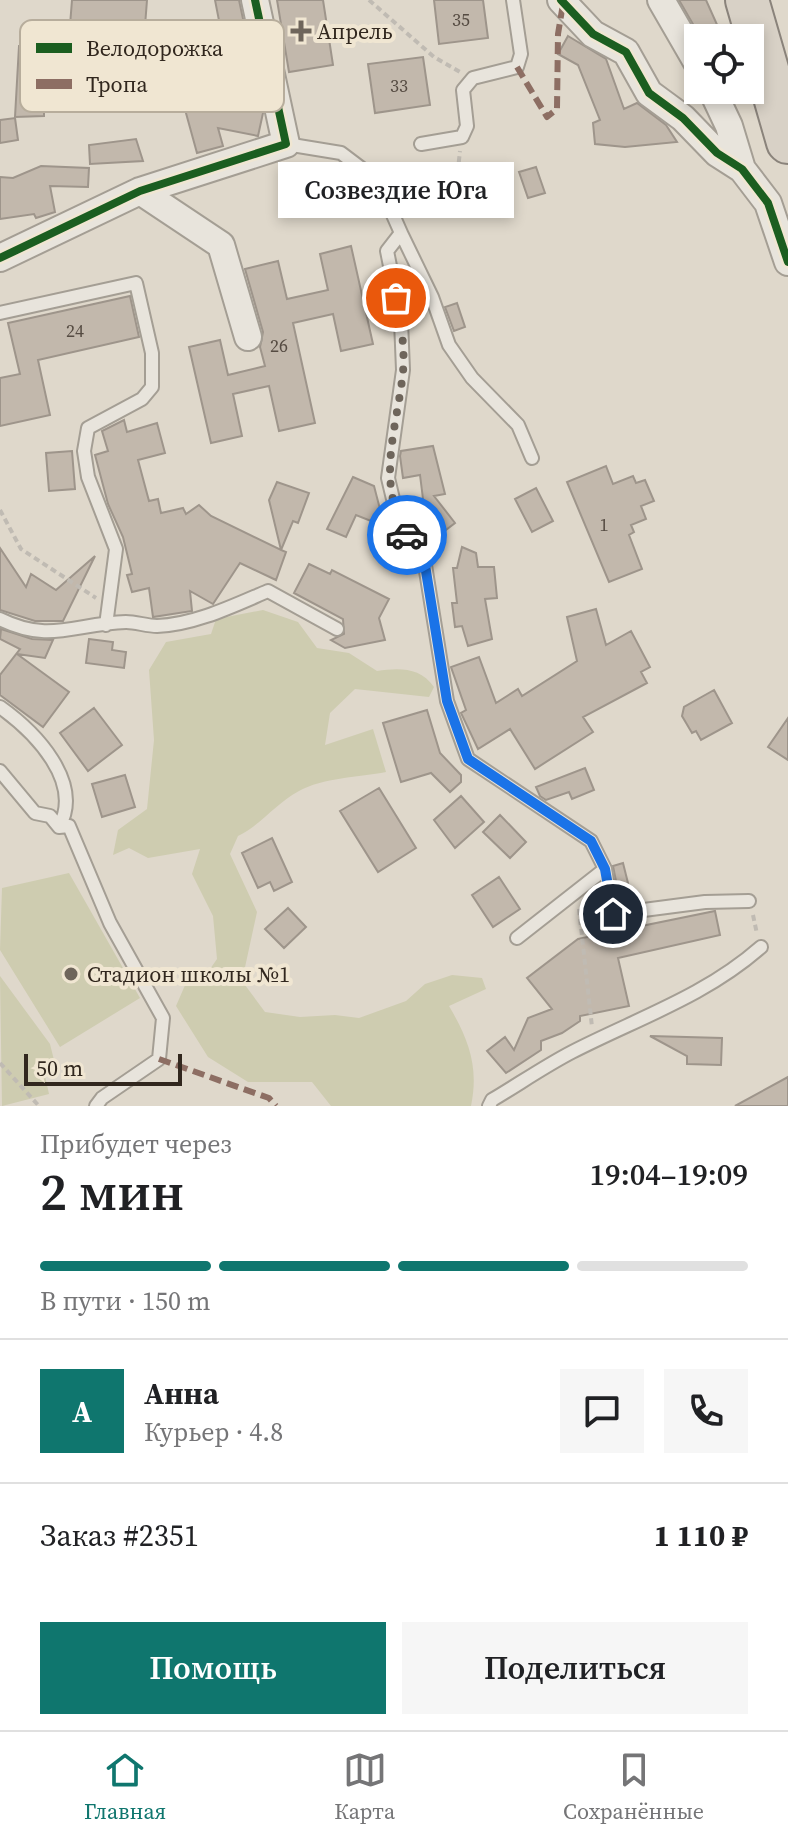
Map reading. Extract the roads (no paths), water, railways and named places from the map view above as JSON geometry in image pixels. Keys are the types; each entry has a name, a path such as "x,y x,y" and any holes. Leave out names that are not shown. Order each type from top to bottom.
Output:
{"highway":[{"path":"747,0 788,142"},
{"path":"762,0 788,86"}],"street":[{"path":"255,0 259,20"},
{"path":"561,0 593,34 626,52 649,93 683,118 717,153 742,169 768,203 788,262"},
{"path":"661,0 684,40"},
{"path":"719,104 742,169"},
{"path":"0,258 140,191 286,144 279,112"},
{"path":"140,191 221,245 248,337"}],"lane":[{"path":"421,144 462,137 467,126 463,90 473,78 517,67 521,54 513,0"},
{"path":"286,144 341,153 378,181 432,297 449,345 472,378 518,425 532,458"},
{"path":"401,233 387,251 401,321 403,370 388,478 398,520 425,565 447,701 468,759 591,841 605,869 613,914 705,902 749,901"},
{"path":"0,313 136,283 152,353 152,387 142,399 88,428 84,451 88,477 116,549 106,625"},
{"path":"0,619 25,632 126,622 158,626 188,619 268,591 337,629"},
{"path":"0,707 14,717 60,770 68,798 66,813 59,827"},
{"path":"0,771 35,813 50,816 59,827"},
{"path":"59,827 69,826 110,923 163,1018 159,1059 102,1098 96,1106"},
{"path":"517,938 605,869"},
{"path":"489,1106 492,1100 593,1043 683,1002 732,972 761,947"}],"place":[{"name":"Апрель","path":"301,31"},
{"name":"Созвездие Юга","path":"396,298"},
{"name":"Стадион школы №1","path":"71,974"}]}
